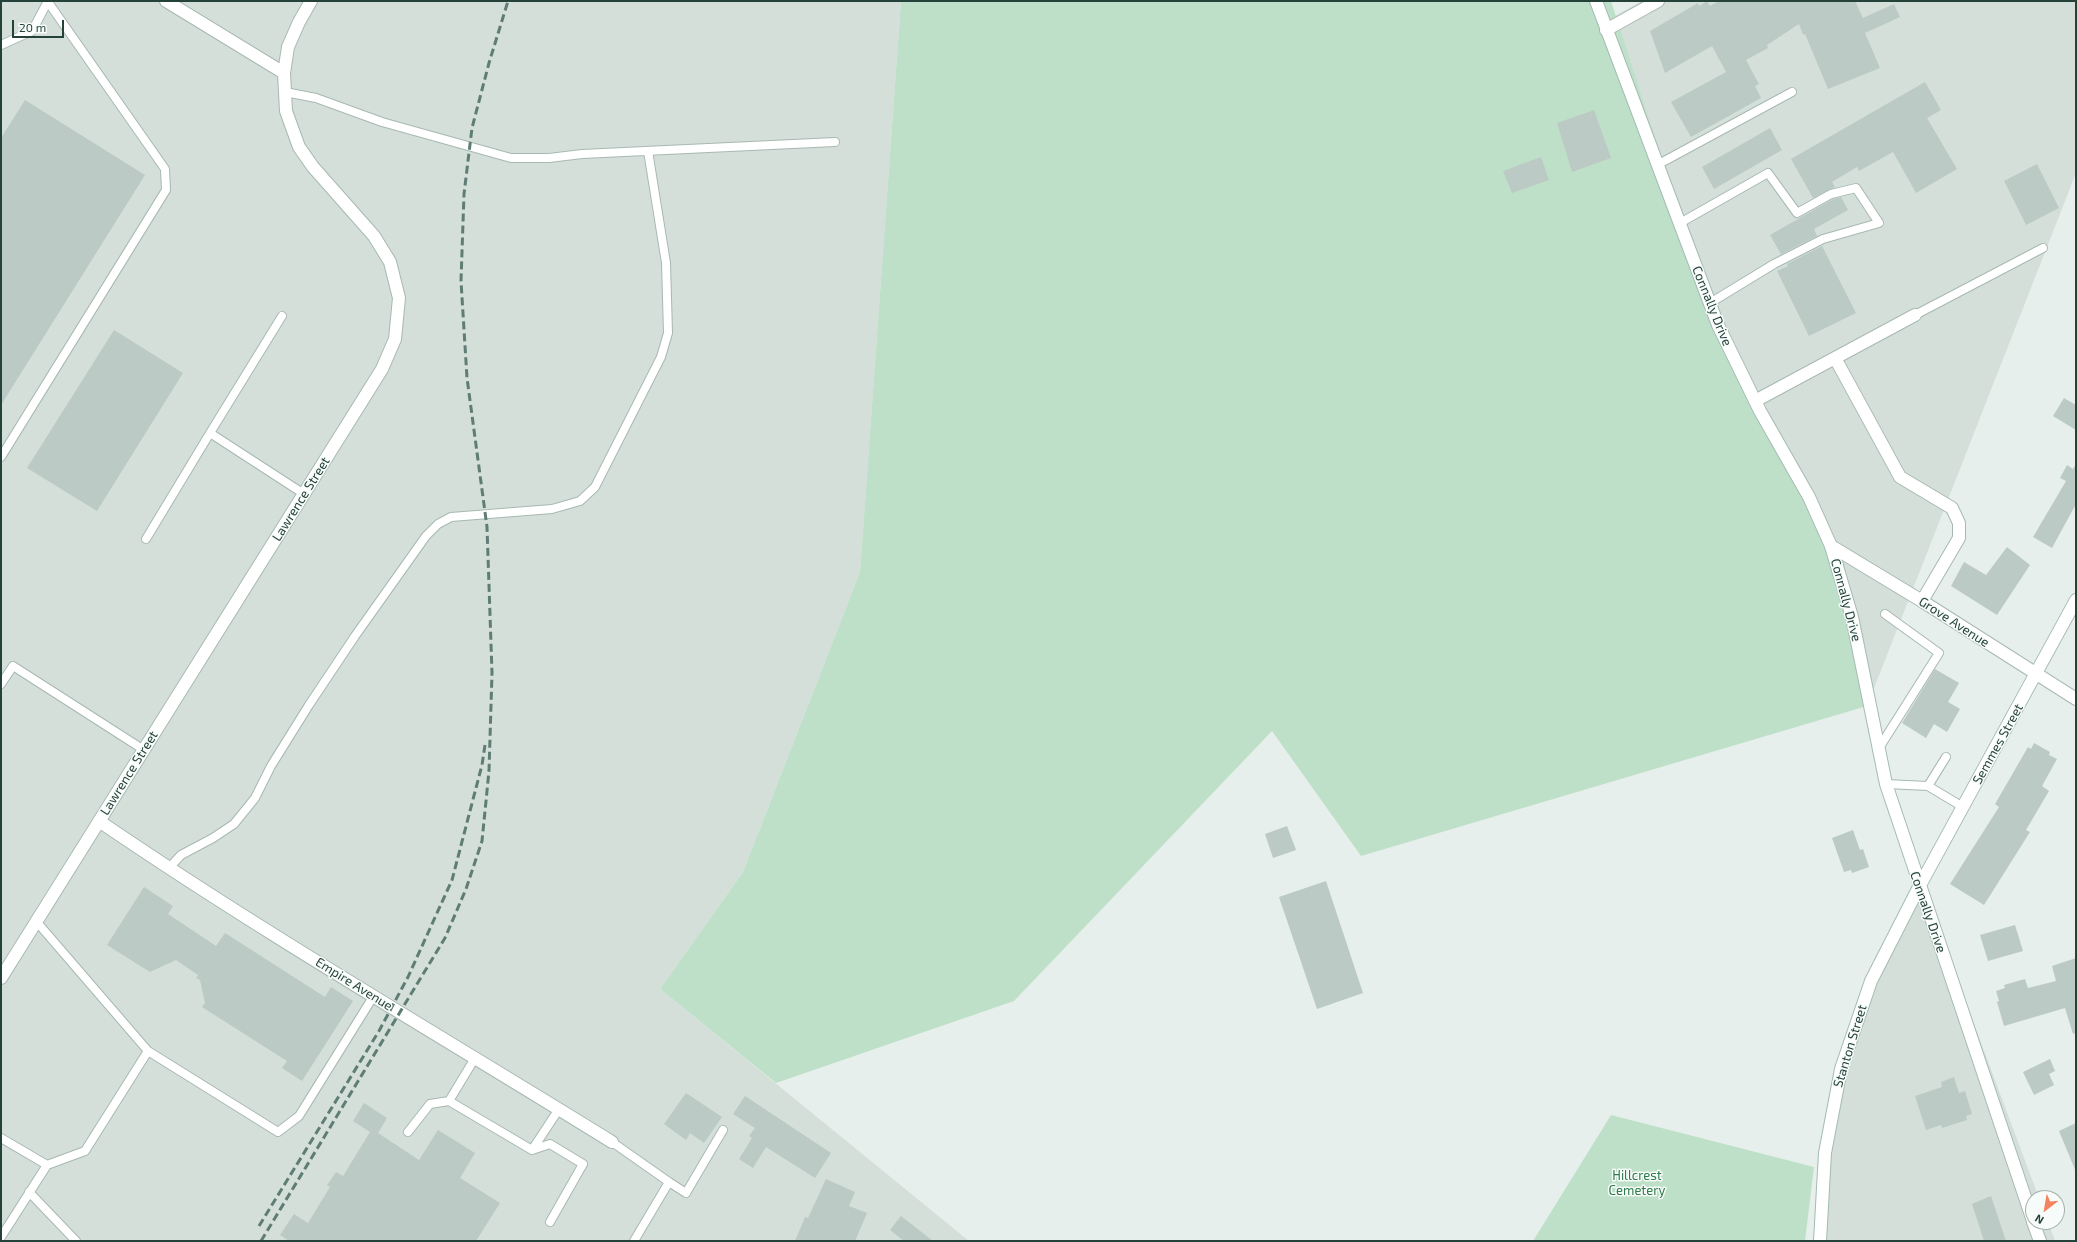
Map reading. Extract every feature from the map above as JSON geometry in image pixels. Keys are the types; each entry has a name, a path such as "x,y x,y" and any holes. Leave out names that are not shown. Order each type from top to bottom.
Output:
{"street":[{"path":"166,1 284,73"},
{"name":"Lawrence Street","path":"1,978 382,369 395,339 399,298 390,262 374,236 313,167 299,147 286,111 284,73 288,47 299,22 311,1"},
{"name":"Connally Drive","path":"1596,1 1718,325 1755,401 1809,497 1831,546 1852,617 1886,784 1919,888 2025,1199"},
{"path":"1606,30 1658,1"},
{"path":"1755,401 1915,316"},
{"path":"1834,358 1900,477 1952,508 1959,523 1959,538 1922,601"},
{"name":"Grove Avenue","path":"1831,546 1922,601 2076,699"},
{"name":"Semmes Street","path":"1919,888 2076,600"},
{"name":"Empire Avenue","path":"99,821 168,868 373,997 612,1142"},
{"name":"Stanton Street","path":"1820,1241 1825,1153 1841,1069 1871,981 1919,888"},
{"name":"Connally Drive","path":"2036,1230 2040,1241"}],"lane":[{"path":"1,45 32,31 48,2 165,168 166,190 1,457"},
{"path":"285,92 316,98 382,122 511,158 549,158 582,154 835,142"},
{"path":"1657,165 1792,92"},
{"path":"168,868 181,855 213,838 234,824 255,798 271,766 351,642 426,536 438,524 451,517 552,509 580,501 595,487 661,357 668,333 666,262 648,151"},
{"path":"1680,223 1768,173 1797,213 1831,194 1856,188 1879,223 1823,239 1774,264 1710,303"},
{"path":"1915,316 2044,248"},
{"path":"146,539 282,316"},
{"path":"210,433 304,494"},
{"path":"1879,748 1939,653 1885,614"},
{"path":"1,684 13,666 144,750"},
{"path":"1928,786 1946,757"},
{"path":"1886,784 1928,786 1963,807"},
{"path":"36,921 148,1051 278,1132 299,1116 373,997"},
{"path":"1,1237 47,1165 85,1151 148,1051"},
{"path":"449,1101 475,1058"},
{"path":"408,1132 430,1104 449,1101 532,1150 550,1144 583,1164 550,1222"},
{"path":"532,1150 559,1109"},
{"path":"612,1142 686,1193 723,1130"},
{"path":"1,1138 47,1165"},
{"path":"634,1241 669,1182"},
{"path":"29,1192 76,1241"}],"shaded area":[{"path":"1,1 901,1 860,572 743,872 660,989 969,1241 1,1241"},
{"path":"1642,1 2076,1 2076,173 1867,706 1708,303 1615,16"},
{"path":"1921,882 2036,1190 2025,1190 2025,1230 2051,1230 2055,1241 1818,1241 1820,1203 1857,1008"}],"green space":[{"path":"901,1 1611,1 1708,303 1843,555 1867,706 1361,856 1272,731 1014,1001 776,1083 660,989 743,872 860,572"},
{"name":"Hillcrest Cemetery","path":"1611,1115 1814,1167 1805,1241 1533,1241"}],"building":[{"path":"1707,1 1710,6 1719,1 1855,1 1863,18 1894,4 1900,17 1865,33 1880,68 1828,89 1805,34 1803,35 1799,24 1767,45 1768,48 1746,60 1759,84 1755,86 1761,98 1691,137 1671,102 1726,72 1712,46 1665,73 1650,31 1698,3 1699,6"},
{"path":"1925,82 1941,110 1927,118 1957,169 1916,193 1893,152 1859,171 1857,167 1832,182 1835,187 1813,198 1791,159"},
{"path":"25,100 145,175 1,405 1,138"},
{"path":"1594,110 1611,158 1572,172 1557,123"},
{"path":"1770,128 1782,150 1714,189 1702,167"},
{"path":"1541,157 1549,180 1512,193 1503,171"},
{"path":"2037,164 2059,208 2026,225 2004,181"},
{"path":"1841,197 1848,210 1814,229 1817,236 1781,254 1770,235 1833,199"},
{"path":"1822,246 1856,313 1809,336 1777,271 1788,266 1787,264"},
{"path":"114,330 183,373 97,511 27,468"},
{"path":"2064,398 2076,405 2076,430 2053,416"},
{"path":"2076,464 2076,504 2052,548 2033,537 2066,481 2060,478 2067,465 2073,469"},
{"path":"2007,547 2030,565 1997,615 1951,586 1964,562 1986,575"},
{"path":"1935,669 1959,683 1948,702 1960,709 1947,732 1934,724 1926,738 1902,723"},
{"path":"2034,743 2050,752 2049,755 2057,759 2042,786 2049,791 2026,830 2030,832 1984,905 1950,884 1999,807 1995,804 2028,747 2031,749"},
{"path":"1287,826 1296,850 1273,858 1265,834"},
{"path":"1853,830 1860,850 1863,849 1869,867 1852,873 1851,870 1844,872 1832,838"},
{"path":"1326,881 1363,993 1317,1009 1279,897"},
{"path":"144,887 173,906 168,914 216,946 225,933 325,997 331,987 353,1001 302,1081 282,1068 287,1061 202,1007 205,1003 200,980 196,978 198,975 176,960 150,972 107,945"},
{"path":"2015,925 2023,951 1988,961 1980,935"},
{"path":"2076,958 2076,1033 2073,1034 2065,1008 2004,1026 1997,1002 1999,1001 1996,991 2005,988 2004,985 2025,979 2028,988 2056,981 2052,966"},
{"path":"2050,1059 2055,1071 2049,1074 2054,1085 2034,1095 2023,1072"},
{"path":"1954,1077 1959,1093 1965,1091 1972,1114 1966,1116 1967,1120 1942,1128 1941,1125 1926,1130 1915,1096 1942,1087 1941,1082"},
{"path":"686,1093 722,1117 704,1143 690,1133 686,1140 664,1124"},
{"path":"745,1096 831,1153 815,1178 766,1147 753,1168 739,1159 752,1138 749,1136 755,1128 733,1114"},
{"path":"364,1103 387,1118 378,1133 419,1160 438,1130 475,1153 460,1178 500,1203 476,1241 289,1241 280,1235 294,1214 308,1223 330,1187 327,1185 336,1172 343,1176 370,1132 353,1121"},
{"path":"2076,1123 2076,1172 2059,1131"},
{"path":"826,1179 855,1192 849,1206 867,1213 855,1241 795,1241 805,1217 808,1218"},
{"path":"1991,1196 2006,1241 1984,1241 1972,1204"},
{"path":"901,1216 933,1241 904,1241 890,1230"}],"railway":[{"path":"261,1241 445,938 466,889 482,841 489,771 492,673 487,527 467,378 461,281 464,194 472,128 489,63 508,1"},
{"path":"259,1226 379,1031 408,977 452,880 482,765 485,745"}]}
